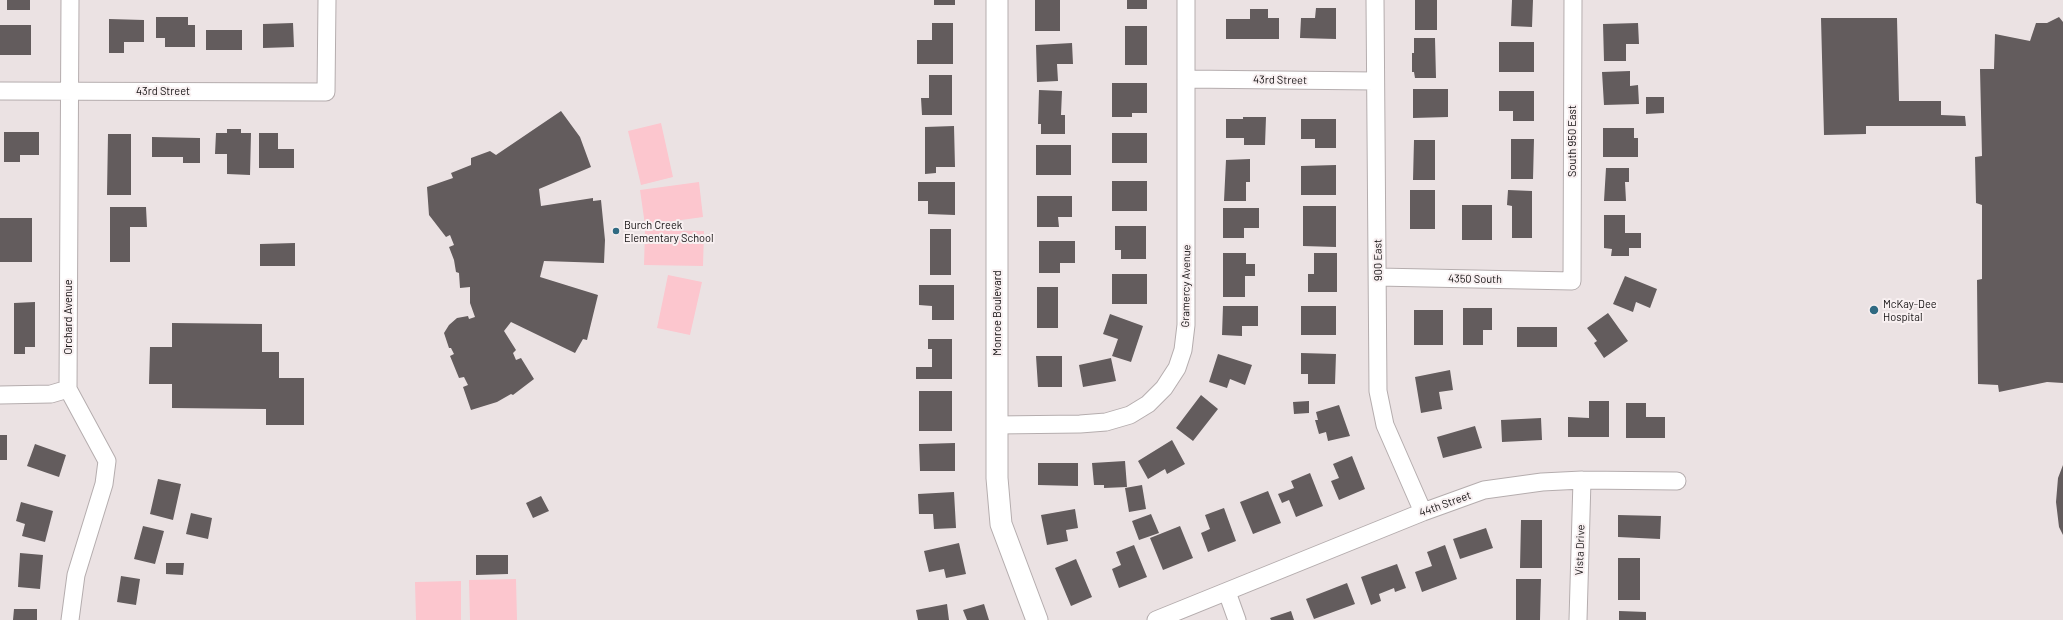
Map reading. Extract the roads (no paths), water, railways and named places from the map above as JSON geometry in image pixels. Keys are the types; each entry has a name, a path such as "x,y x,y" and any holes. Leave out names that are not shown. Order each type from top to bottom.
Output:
{"street":[{"name":"Orchard Avenue","path":"70,0 68,389 107,461 104,484 76,575 70,620"},
{"name":"43rd Street","path":"0,91 326,92 327,0"},
{"name":"Monroe Boulevard","path":"996,0 997,478 1001,524 1037,620"},
{"name":"Gramercy Avenue","path":"997,425 1080,424 1106,422 1130,415 1148,404 1164,388 1177,368 1183,350 1186,325 1186,0"},
{"name":"900 East","path":"1375,0 1374,81 1378,277 1378,391 1385,425 1423,512"},
{"name":"South 950 East","path":"1572,281 1573,0"},
{"name":"43rd Street","path":"1186,78 1374,81"},
{"name":"4350 South","path":"1378,277 1572,281"},
{"path":"0,395 51,394 68,389"},
{"name":"44th Street","path":"1156,620 1423,512 1484,490 1542,482 1582,480 1677,481"},
{"name":"Vista Drive","path":"1578,620 1582,480"},
{"path":"1227,592 1237,620"}],"place":[{"name":"Burch Creek Elementary School","path":"616,231"},
{"name":"McKay-Dee Hospital","path":"1874,310"}]}
